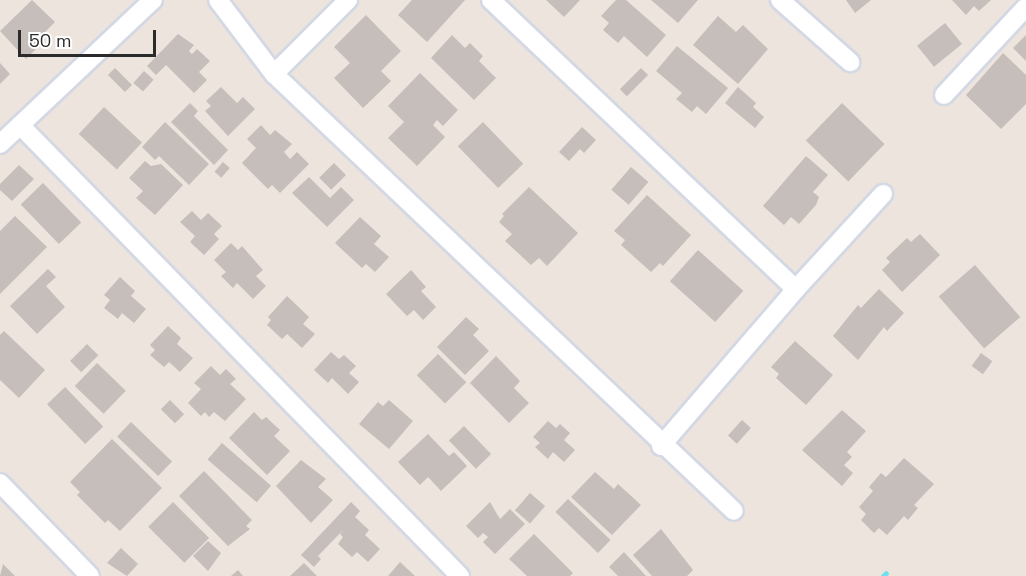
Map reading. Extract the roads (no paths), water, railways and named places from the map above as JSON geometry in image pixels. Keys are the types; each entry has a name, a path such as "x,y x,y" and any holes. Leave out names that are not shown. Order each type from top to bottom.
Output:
{"street":[{"path":"0,144 153,0"},
{"path":"218,0 274,74 662,446 734,511"},
{"path":"274,74 348,0"},
{"path":"491,0 796,289"},
{"path":"780,0 850,62"},
{"path":"944,95 1026,7"},
{"path":"20,124 460,576"},
{"path":"662,446 796,289 884,194"},
{"path":"0,483 90,576"}],"waterway":[{"path":"883,576 886,573"}]}
